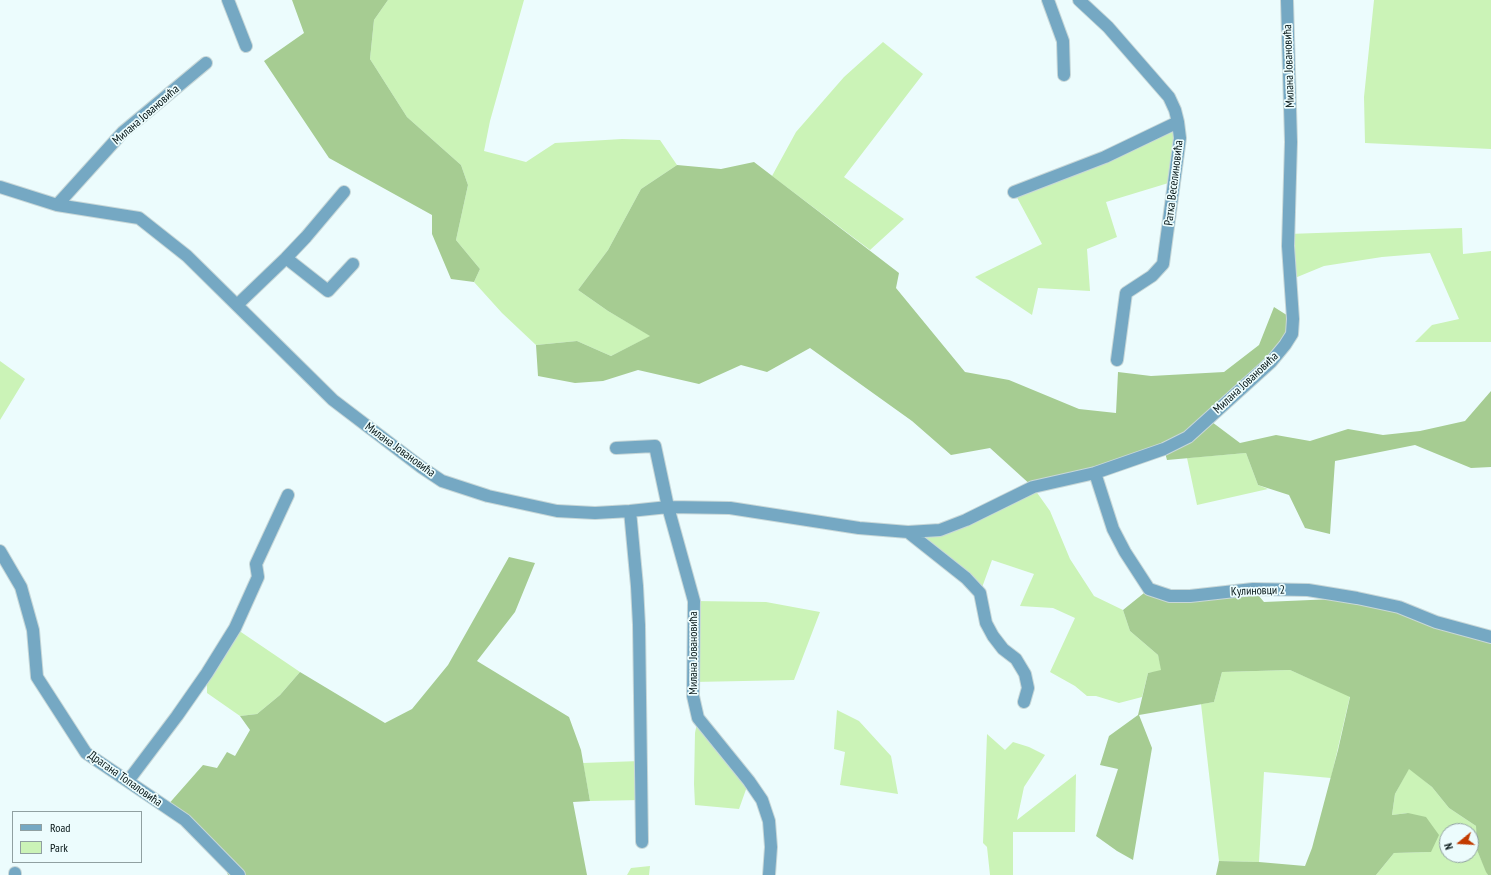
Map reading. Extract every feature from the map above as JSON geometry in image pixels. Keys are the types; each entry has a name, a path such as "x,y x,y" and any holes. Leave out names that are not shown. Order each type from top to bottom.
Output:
{"street":[{"path":"228,0 246,46"},
{"path":"1048,0 1063,41 1064,75"},
{"name":"Ратка Веселиновића","path":"1079,0 1108,27 1169,97 1175,110 1180,138 1163,264 1152,276 1126,293 1117,360"},
{"name":"Милана Јовановића","path":"0,187 57,206 139,218 187,256 333,400 421,467 442,481 488,496 557,511 630,511 668,507 730,508 859,528 908,532 940,530 966,520 1033,487 1095,473 1164,449 1188,437 1271,362 1285,345 1292,334 1293,319 1288,246 1291,142 1287,0"},
{"name":"Милана Јовановића","path":"57,206 123,132 206,63"},
{"path":"1014,192 1105,156 1178,122"},
{"path":"237,304 286,258 344,192"},
{"path":"286,258 328,291 353,264"},
{"path":"616,448 655,446 668,507"},
{"name":"Кулиновци 2","path":"1095,473 1114,529 1125,552 1149,589 1170,596 1190,596 1253,589 1308,590 1399,607 1436,622 1491,637"},
{"path":"128,781 177,716 207,673 235,628 258,576 256,564 288,495"},
{"name":"Милана Јовановића","path":"668,507 694,602 693,696 698,718 749,781 762,800 769,821 771,847 769,875"},
{"path":"630,511 639,625 642,842"},
{"path":"908,532 966,578 980,593 986,623 993,636 1003,648 1016,659 1025,674 1028,688 1024,702"},
{"name":"Драгана Топаловића","path":"0,552 21,587 33,630 37,677 86,753 185,820 239,875"}],"green space":[{"path":"292,0 388,0 374,20 370,59 407,117 461,165 468,185 456,240 480,269 474,282 451,279 432,234 432,215 329,158 264,61 304,33"},
{"path":"388,0 524,0 490,121 484,151 526,162 555,143 622,139 660,140 677,165 641,189 608,250 578,290 608,311 651,336 611,356 577,341 536,345 502,313 474,282 480,269 456,240 468,185 461,165 407,117 370,59 374,20"},
{"path":"1374,0 1491,0 1491,149 1365,143 1364,97"},
{"path":"883,42 923,74 844,177 904,219 870,250 772,176 796,132 844,77"},
{"path":"1178,122 1175,181 1106,202 1117,237 1087,249 1090,291 1038,288 1032,315 975,277 1042,244 1014,192"},
{"path":"754,162 899,273 896,288 965,372 1009,380 1079,409 1116,413 1118,372 1151,376 1224,372 1259,345 1274,307 1293,319 1292,334 1208,419 1240,443 1276,435 1310,441 1348,429 1383,435 1420,431 1465,421 1491,391 1491,467 1471,468 1415,445 1335,461 1330,534 1305,528 1289,495 1258,485 1246,453 1167,460 1164,449 1033,487 990,448 951,455 912,421 810,348 767,372 741,365 699,384 638,370 603,381 575,383 538,376 536,345 577,341 611,356 650,336 608,311 578,290 608,250 641,189 677,165 721,169"},
{"path":"1462,228 1463,254 1491,251 1491,342 1415,342 1432,325 1459,319 1430,253 1382,257 1324,266 1290,280 1288,234"},
{"path":"0,361 25,379 0,420"},
{"path":"1246,453 1258,485 1268,489 1197,505 1187,458"},
{"path":"1033,487 1050,511 1070,559 1094,596 1123,610 1130,631 1158,655 1162,671 1148,673 1142,697 1119,703 1096,696 1087,696 1075,686 1050,672 1075,618 1053,608 1020,606 1034,574 992,560 980,593 914,538"},
{"path":"509,557 535,563 515,612 477,661 569,717 581,750 590,801 573,802 587,875 228,875 221,856 166,807 203,765 217,768 227,752 235,756 250,730 240,716 257,714 280,695 300,672 385,723 412,709 448,665"},
{"path":"1149,589 1170,596 1253,589 1264,602 1357,598 1491,637 1491,875 1488,875 1486,872 1479,855 1479,823 1472,823 1449,808 1432,787 1409,769 1395,794 1392,815 1408,813 1426,817 1439,835 1431,852 1394,853 1376,875 1216,875 1219,861 1259,862 1305,866 1312,848 1338,750 1350,697 1290,670 1222,672 1214,702 1139,715 1152,748 1133,860 1096,836 1118,769 1100,765 1109,736 1138,715 1148,673 1161,670 1158,655 1130,631 1123,610"},
{"path":"694,601 766,602 820,612 794,680 693,682"},
{"path":"235,628 300,672 280,695 257,714 240,716 207,693 207,673"},
{"path":"1290,670 1350,696 1331,778 1264,772 1259,862 1219,861 1201,704 1214,702 1222,672"},
{"path":"837,710 859,721 891,756 898,794 840,785 845,752 834,749"},
{"path":"698,718 749,781 739,809 695,805 695,733"},
{"path":"987,734 1005,750 1013,742 1029,747 1045,755 1024,787 1017,820 1076,774 1075,832 1013,832 1013,875 990,875 987,847 983,843"},
{"path":"640,761 641,800 590,801 583,763"},
{"path":"1409,768 1432,787 1449,808 1472,823 1439,823 1439,863 1479,863 1479,855 1488,875 1376,875 1394,853 1431,852 1408,813 1392,815 1395,794"},
{"path":"650,866 649,875 627,875 631,868"}]}
